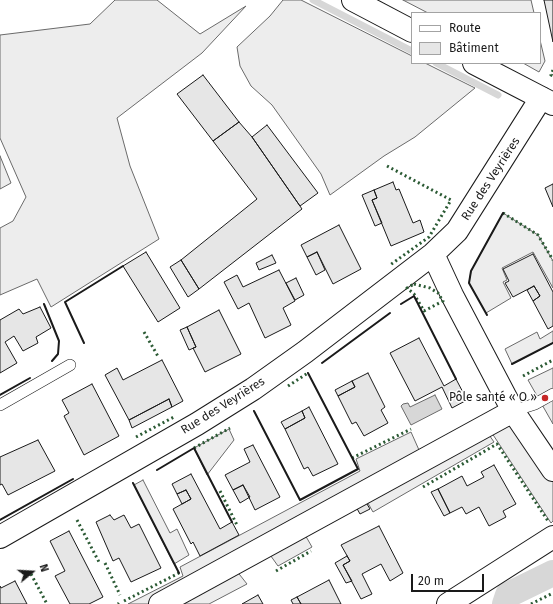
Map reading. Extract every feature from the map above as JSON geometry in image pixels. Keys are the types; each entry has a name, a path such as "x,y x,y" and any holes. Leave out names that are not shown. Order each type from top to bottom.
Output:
{"street":[{"path":"353,0 411,30"},
{"path":"476,64 547,101"},
{"name":"Rue des Veyrières","path":"0,537 197,424 253,389 305,352 433,254 457,231 547,101"},
{"path":"433,254 452,295 513,410 549,457"},
{"path":"160,604 513,410"},
{"path":"448,604 553,537"}],"lane":[{"path":"0,405 70,365"},
{"path":"513,410 535,404 553,394"}],"shaded area":[{"path":"115,0 157,0 200,34 246,6 202,53 117,118 130,166 159,239 51,307 37,279 0,295 0,228 13,221 26,197 0,138 0,35 90,24"},
{"path":"283,0 301,0 411,55 411,64 427,64 475,88 415,137 384,156 330,195 321,174 272,105 251,86 240,66 237,47 270,16"},
{"path":"403,0 531,0 534,12 426,12"},
{"path":"541,44 545,61 539,72 525,64 541,64"},
{"path":"0,156 11,183 0,189"},
{"path":"503,213 538,235 553,261 553,288 533,252 502,268 507,280 503,282 511,298 486,313 469,283 471,271"},
{"path":"553,331 553,343 512,364 505,349 537,332 540,339"},
{"name":"Pôle santé « O »","path":"553,368 553,424 528,380"},
{"path":"435,395 442,409 411,425 401,406 408,403 410,407"},
{"path":"502,409 553,482 553,521 551,523 484,421"},
{"path":"478,419 494,442 373,512 365,498 304,533 312,547 278,566 268,552 236,570 247,584 209,604 128,604 183,576 180,567 360,471 356,459 411,432 419,450"},
{"path":"229,429 234,440 207,475 194,448"},
{"path":"143,480 170,533 177,529 189,555 174,564 134,485"}],"building":[{"path":"544,0 553,0 553,42"},
{"path":"203,75 239,122 213,141 177,94"},
{"path":"239,122 252,137 302,209 199,289 181,260 257,199 213,141"},
{"path":"267,125 318,193 300,206 252,137"},
{"path":"393,182 396,190 399,189 413,223 420,220 424,232 391,246 372,200 377,198 374,190"},
{"path":"553,184 553,207 545,188"},
{"path":"374,190 377,198 372,200 382,223 375,226 362,195"},
{"path":"339,225 361,269 333,284 317,252 307,257 301,245"},
{"path":"146,252 180,308 158,322 123,266"},
{"path":"317,252 325,270 316,275 307,257"},
{"path":"533,254 553,292 553,326 548,329 533,301 540,296 534,286 513,297 505,283 509,281 503,269"},
{"path":"272,255 276,263 259,270 256,263"},
{"path":"181,260 199,289 188,297 170,267"},
{"path":"279,270 295,301 283,308 291,325 265,338 249,303 238,309 224,282 237,275 243,287"},
{"path":"296,278 304,295 295,300 286,283"},
{"path":"534,286 540,296 533,301 527,290"},
{"path":"40,307 51,328 36,337 38,343 23,351 14,336 5,342 17,363 0,373 0,320 19,309 23,314"},
{"path":"219,310 241,354 205,372 193,348 196,347 187,327"},
{"path":"187,327 196,347 189,350 180,330"},
{"path":"419,338 444,386 456,379 467,400 452,408 442,387 415,401 390,353"},
{"path":"162,360 183,401 172,407 169,399 129,420 105,375 117,368 123,380"},
{"path":"368,373 385,407 381,410 388,423 364,436 356,422 352,424 338,396 355,387 352,381"},
{"path":"352,381 355,387 338,396 335,390"},
{"path":"92,384 119,436 84,455 64,416 69,413 62,400"},
{"path":"169,399 172,407 132,428 129,420"},
{"path":"309,407 338,464 313,476 308,467 304,469 285,429 305,418 302,411"},
{"path":"302,411 305,418 285,429 281,422"},
{"path":"38,440 55,471 8,495 2,484 0,485 0,457"},
{"path":"253,445 280,497 255,510 243,485 233,490 225,475 250,462 244,449"},
{"path":"494,465 516,504 503,511 506,517 489,526 479,507 466,514 462,507 450,513 438,489 462,476 467,486 484,477 481,472"},
{"path":"191,474 220,529 232,522 239,535 200,556 193,542 191,544 173,509 191,499 186,490 177,494 172,484"},
{"path":"243,485 250,497 240,503 233,490"},
{"path":"438,489 450,513 444,516 431,492"},
{"path":"186,490 191,499 182,504 177,494"},
{"path":"364,499 370,509 360,514 355,505"},
{"path":"110,515 114,520 124,515 131,528 139,524 161,568 131,582 119,558 113,561 96,522"},
{"path":"379,526 403,573 390,581 381,564 362,574 372,594 361,599 343,565 350,561 341,545"},
{"path":"69,531 103,597 89,604 70,604 55,576 65,571 50,541"},
{"path":"347,556 350,561 343,565 352,581 346,583 335,563"},
{"path":"329,580 341,604 301,604 297,597"},
{"path":"15,581 27,604 0,604 0,586 1,588"},
{"path":"258,595 263,604 242,604"},
{"path":"297,597 301,604 293,604 291,600"}],"waterway":[{"path":"313,0 411,50"},
{"path":"438,64 498,95"},
{"path":"505,604 508,595 553,573"}],"hedge":[{"path":"553,70 551,75 553,76"},
{"path":"387,166 451,200 429,237 390,265"},
{"path":"503,213 538,235 553,260"},
{"path":"414,284 430,288 438,293 443,301 424,311 414,294 407,288 414,284"},
{"path":"144,332 159,358"},
{"path":"523,376 553,360"},
{"path":"288,386 308,373"},
{"path":"136,437 174,417"},
{"path":"194,448 230,428"},
{"path":"352,458 411,429"},
{"path":"423,487 497,444 548,521"},
{"path":"220,491 237,525"},
{"path":"77,520 99,562"},
{"path":"276,571 311,551"},
{"path":"105,563 120,595"},
{"path":"124,601 179,573"},
{"path":"31,574 47,604"},
{"path":"531,604 553,593"}],"wall":[{"path":"487,315 469,283 471,271 503,213"},
{"path":"84,343 65,302 123,266"},
{"path":"401,304 414,296 456,379"},
{"path":"44,304 59,341 58,354 52,361"},
{"path":"322,363 390,313"},
{"path":"512,364 553,343"},
{"path":"254,411 300,500 358,469 308,373"},
{"path":"0,395 30,378"},
{"path":"157,470 194,448 232,522"},
{"path":"0,520 73,479"},
{"path":"133,483 179,573"}],"place":[{"name":"Pôle santé « O »","path":"545,398"}]}
